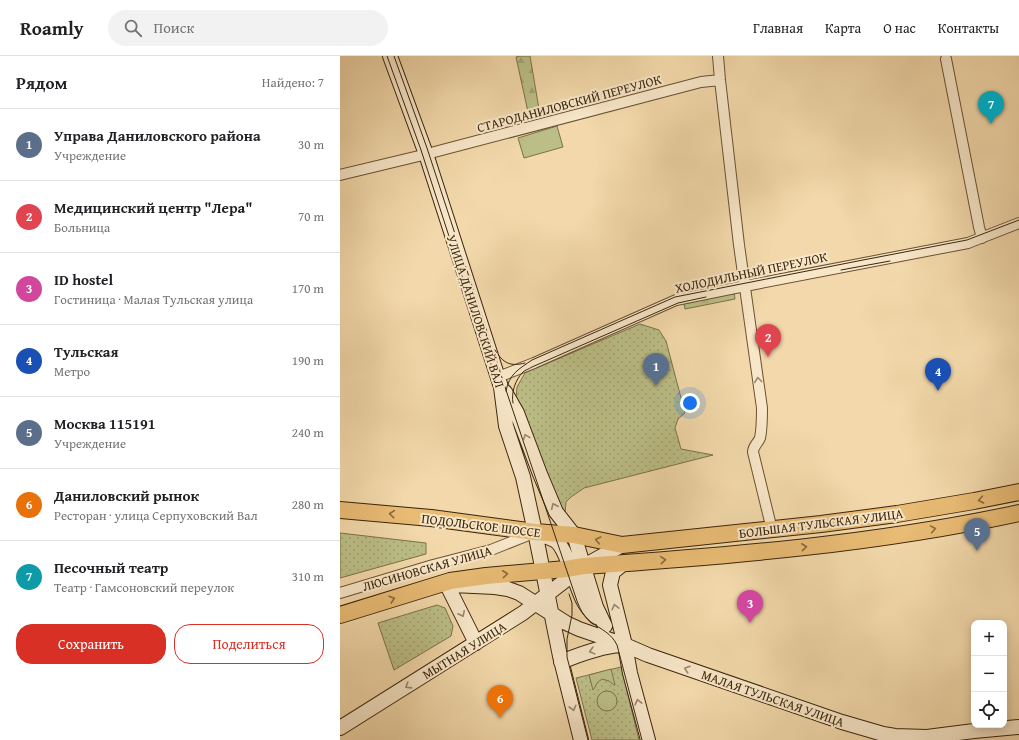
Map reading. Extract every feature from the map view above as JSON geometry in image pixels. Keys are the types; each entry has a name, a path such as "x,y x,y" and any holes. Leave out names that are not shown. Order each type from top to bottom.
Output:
{"main road":[{"name":"УЛИЦА ДАНИЛОВСКИЙ ВАЛ","path":"390,56 426,154 500,382 506,426 523,477 547,594"},
{"path":"500,382 517,414 556,512 574,535 575,570"},
{"name":"БОЛЬШАЯ ТУЛЬСКАЯ УЛИЦА","path":"622,545 772,530 897,514 1019,492"},
{"name":"ПОДОЛЬСКОЕ ШОССЕ","path":"340,510 431,518 535,532 574,535 622,545"},
{"name":"БОЛЬШАЯ ТУЛЬСКАЯ УЛИЦА","path":"543,571 575,570 624,563 765,551 876,538 1019,514"},
{"path":"535,532 557,542 575,570 605,626 625,645"},
{"name":"МЫТНАЯ УЛИЦА","path":"340,728 523,613 575,570 622,545"},
{"path":"624,563 613,572 610,585 625,645 630,673 648,740"},
{"name":"ЛЮСИНОВСКАЯ УЛИЦА","path":"340,614 471,578 543,571"},
{"path":"443,585 476,643"},
{"name":"МАЛАЯ ТУЛЬСКАЯ УЛИЦА","path":"443,585 508,589 519,593 566,623 579,629 625,645 648,655 870,731 895,736 928,738 974,731 1019,727"},
{"path":"547,594 561,662 581,740"},
{"path":"561,662 574,656 609,646 625,645"}],"street":[{"path":"718,56 739,245 762,408 760,438 753,448 753,452 772,530"},
{"path":"946,59 982,238"},
{"name":"СТАРОДАНИЛОВСКИЙ ПЕРЕУЛОК","path":"340,175 701,82 720,80"},
{"name":"ХОЛОДИЛЬНЫЙ ПЕРЕУЛОК","path":"500,382 534,363 676,300 968,243 1019,223"},
{"name":"ЛЮСИНОВСКАЯ УЛИЦА","path":"340,593 433,565 491,550 535,532"}],"green space":[{"path":"530,56 539,109 528,112 516,57"},
{"path":"557,126 563,147 524,158 518,138"},
{"path":"734,292 735,299 685,309 684,304"},
{"path":"640,324 659,330 666,341 685,413 678,419 675,428 681,449 713,455 584,488 566,502 565,514 559,507 516,400 517,387 525,373"},
{"path":"340,533 426,543 426,554 340,578"},
{"path":"437,605 445,608 453,626 451,636 394,670 378,623"},
{"path":"621,667 639,740 592,740 576,678"},
{"path":"611,669 615,685 602,679 597,683 593,690 589,675"},
{"path":"607,691 614,694 617,701 614,708 607,711 600,708 597,701 600,694"}],"tram line":[{"path":"387,56 421,150 493,370"},
{"path":"394,56 427,148 577,601 586,618 609,635 617,645 642,740"},
{"path":"506,391 507,385 512,376 532,360 675,297 967,240 1019,220"},
{"path":"841,270 890,261"},
{"path":"513,403 514,387 520,375 532,367 678,303 706,297"},
{"path":"495,350 507,363 525,363"},
{"path":"569,594 572,603 572,615 567,639 567,657 588,740"}],"place":[{"name":"Песочный театр","path":"991,124"},
{"name":"Медицинский центр \"Лера\"","path":"768,357"},
{"name":"Управа Даниловского района","path":"656,386"},
{"name":"Тульская","path":"938,391"},
{"name":"Москва 115191","path":"977,551"},
{"name":"ID hostel","path":"750,623"},
{"name":"Даниловский рынок","path":"500,718"}]}
